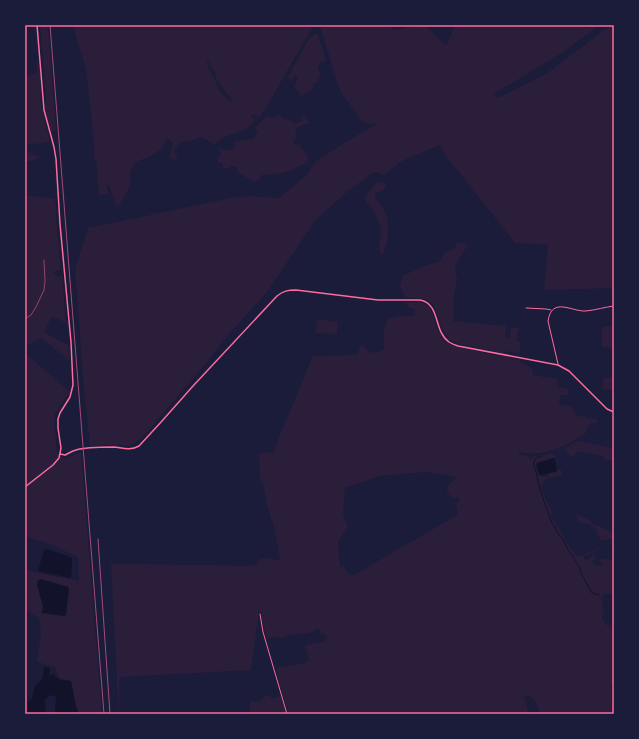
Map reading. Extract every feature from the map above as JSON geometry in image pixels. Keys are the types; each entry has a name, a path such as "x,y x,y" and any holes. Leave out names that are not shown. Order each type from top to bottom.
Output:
{"street":[{"path":"25,487 58,460 61,448 58,419 60,412 69,399 73,385 56,159 46,120 37,25"},
{"path":"60,454 65,455 81,448 109,447 128,449 138,446 277,296 288,290 378,300 424,301 430,305 436,316 440,329 448,342 458,346 558,365 569,371 607,409 614,412"},
{"path":"526,308 546,308 551,310 561,307 584,311 614,306"},
{"path":"551,310 548,321 558,365"},
{"path":"260,614 263,632 287,714"}],"path":[{"path":"25,319 31,315 44,290 44,260"}],"shaded area":[{"path":"40,25 48,25 56,130 51,131 45,111 46,99"},
{"path":"73,25 314,25 265,109 259,117 253,115 251,116 255,120 251,125 241,131 224,137 215,145 200,137 194,140 185,141 173,150 178,157 175,160 170,159 169,157 173,143 168,139 160,150 149,157 136,162 130,172 131,182 127,192 118,207 109,185 106,185 109,194 99,195 97,162 95,162 86,70","holes":["207,60 215,72 216,78 234,102 226,98 219,90 208,67"]},
{"path":"321,25 392,25 390,27 397,30 416,25 425,25 446,46 455,25 598,25 548,62 494,94 498,98 546,74 611,25 614,25 614,288 544,290 548,245 515,243 446,156 440,145 402,161 383,176 380,173 374,172 348,191 314,222 267,292 223,341 204,366 143,437 130,446 90,446 75,269 88,228 231,198 250,196 279,198 307,175 317,160 377,123 367,124 362,121 342,94 338,85"},
{"path":"318,34 326,61 320,63 318,68 321,73 318,81 313,85 314,89 302,96 294,86 298,77 295,75 292,81 287,78 309,39"},
{"path":"37,57 40,71 41,105 50,142 38,144 31,143 26,147 27,151 37,156 37,158 35,160 25,162 25,76 35,74 37,71"},
{"path":"278,114 285,119 288,118 294,124 302,121 300,117 306,117 309,123 295,128 297,137 294,140 294,145 299,144 307,155 308,162 290,171 262,175 260,179 254,182 238,172 237,167 231,166 229,169 224,168 222,163 218,163 217,159 221,154 219,147 225,150 231,150 235,148 235,141 254,138 258,131 255,128 266,116 275,118"},
{"path":"380,182 386,183 386,187 383,191 375,193 375,198 386,213 388,219 388,238 383,255 380,252 379,243 381,228 374,211 366,201 365,197 373,186"},
{"path":"25,190 27,191 26,195 55,199 61,270 53,273 58,276 62,276 66,323 52,316 44,332 68,345 70,361 41,338 25,345"},
{"path":"457,242 468,245 455,266 457,279 453,299 453,321 506,326 505,337 509,338 513,327 519,328 516,340 521,342 519,354 506,351 505,353 502,353 467,346 448,339 443,332 433,304 425,299 405,297 400,287 402,276 427,265 439,262 445,251 455,248"},
{"path":"419,302 429,306 438,330 445,341 454,346 519,360 519,362 532,368 533,375 557,379 557,387 568,389 569,395 561,395 559,405 571,406 575,411 576,416 597,419 597,422 590,422 590,426 587,425 586,433 555,450 538,453 520,452 518,454 528,456 531,460 535,456 549,454 556,457 557,469 562,471 562,476 546,479 542,485 542,490 552,512 550,515 561,531 566,542 577,556 582,556 602,546 584,557 584,559 587,560 594,555 596,557 593,561 594,565 602,566 600,561 605,558 610,559 614,563 614,595 605,593 601,598 603,604 602,607 604,610 602,618 605,624 610,626 614,635 614,681 611,686 611,704 613,714 540,714 536,702 528,695 524,697 529,714 289,714 276,668 306,663 309,659 305,647 306,645 323,642 327,639 325,634 320,633 320,630 317,629 310,633 267,639 262,621 262,613 259,610 251,670 121,677 119,679 119,705 117,714 118,698 111,564 250,566 256,565 260,559 280,559 274,527 267,505 263,484 260,478 259,453 274,452 277,441 313,356 356,355 360,347 363,345 368,352 381,351 384,348 384,329 388,319 415,315 415,309 410,308 405,303","holes":["554,458 557,470 549,473 549,476 542,477 538,475 537,463","427,472 455,477 456,479 448,486 447,491 448,494 454,499 459,498 456,506 458,512 457,515 354,575 349,575 344,567 340,567 338,541 348,526 343,515 345,488 380,476"]},
{"path":"317,319 338,322 337,334 316,333"},
{"path":"614,325 614,348 602,347 602,327"},
{"path":"25,353 70,392 54,415 57,453 64,459 81,452 102,714 79,714 76,707 71,681 59,678 55,667 37,662 41,633 39,618 27,611 25,569 79,581 78,557 50,544 27,537 25,540"},
{"path":"603,378 614,378 614,389 603,389"},
{"path":"578,441 614,448 613,460 605,460 602,456 577,451 575,456 571,456 567,453 567,450 563,449"},
{"path":"555,458 556,472 542,475 539,474 536,465 537,463"},
{"path":"576,513 593,524 614,533 614,541 611,539 600,539 595,528 578,522"},
{"path":"47,549 72,558 71,578 38,571 44,550"},
{"path":"41,579 68,587 69,590 66,615 63,616 42,613 43,606 37,585 38,580"},
{"path":"45,667 50,669 50,677 52,674 59,679 71,681 76,707 79,714 55,714 55,695 49,696 45,699 46,714 25,714 26,705 32,699 35,686 42,679"},
{"path":"265,696 272,698 281,696 286,714 248,714 250,712 250,701 252,700 255,702 262,700"}],"waterway":[{"path":"541,456 537,457 534,465 552,523 580,568 581,573 592,593 599,595"}],"railway":[{"path":"50,25 104,714"},
{"path":"98,539 110,714"}]}
